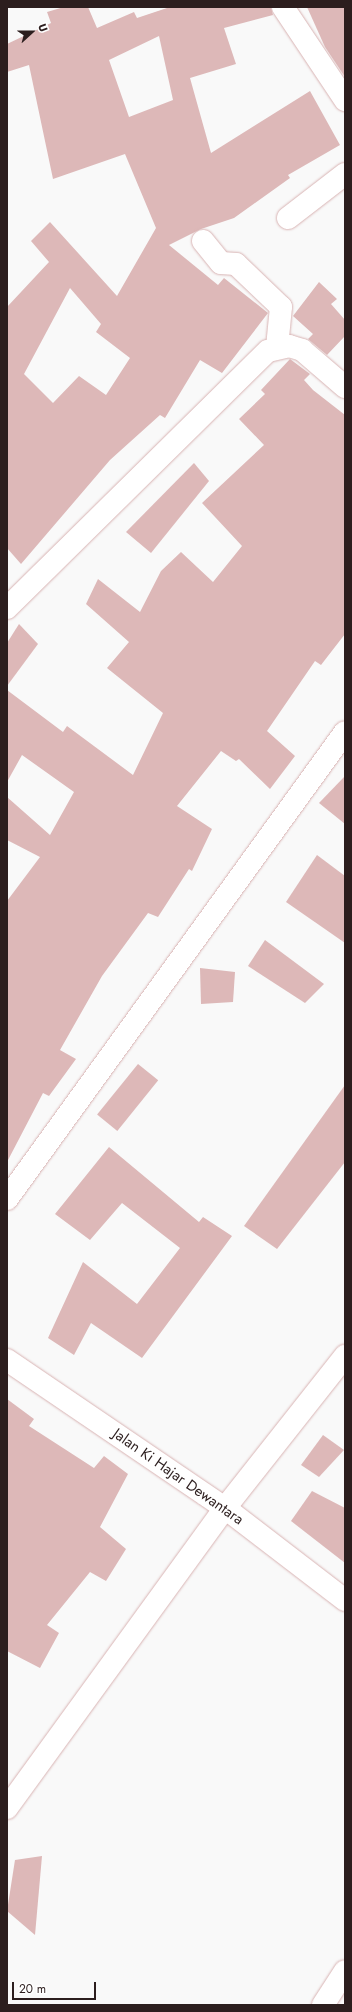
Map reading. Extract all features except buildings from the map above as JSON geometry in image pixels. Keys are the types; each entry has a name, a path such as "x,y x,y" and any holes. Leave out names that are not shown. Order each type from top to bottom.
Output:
{"street":[{"path":"284,7 345,100"},
{"path":"288,218 345,174"},
{"path":"203,241 221,263 236,264 281,307 277,347"},
{"path":"7,608 268,351 277,347 289,346 302,350 345,387"},
{"path":"7,1199 345,732"},
{"path":"7,1808 225,1508 345,1356"},
{"name":"Jalan Ki Hajar Dewantara","path":"7,1360 225,1508 345,1600"},
{"path":"323,2005 345,1971"}]}
